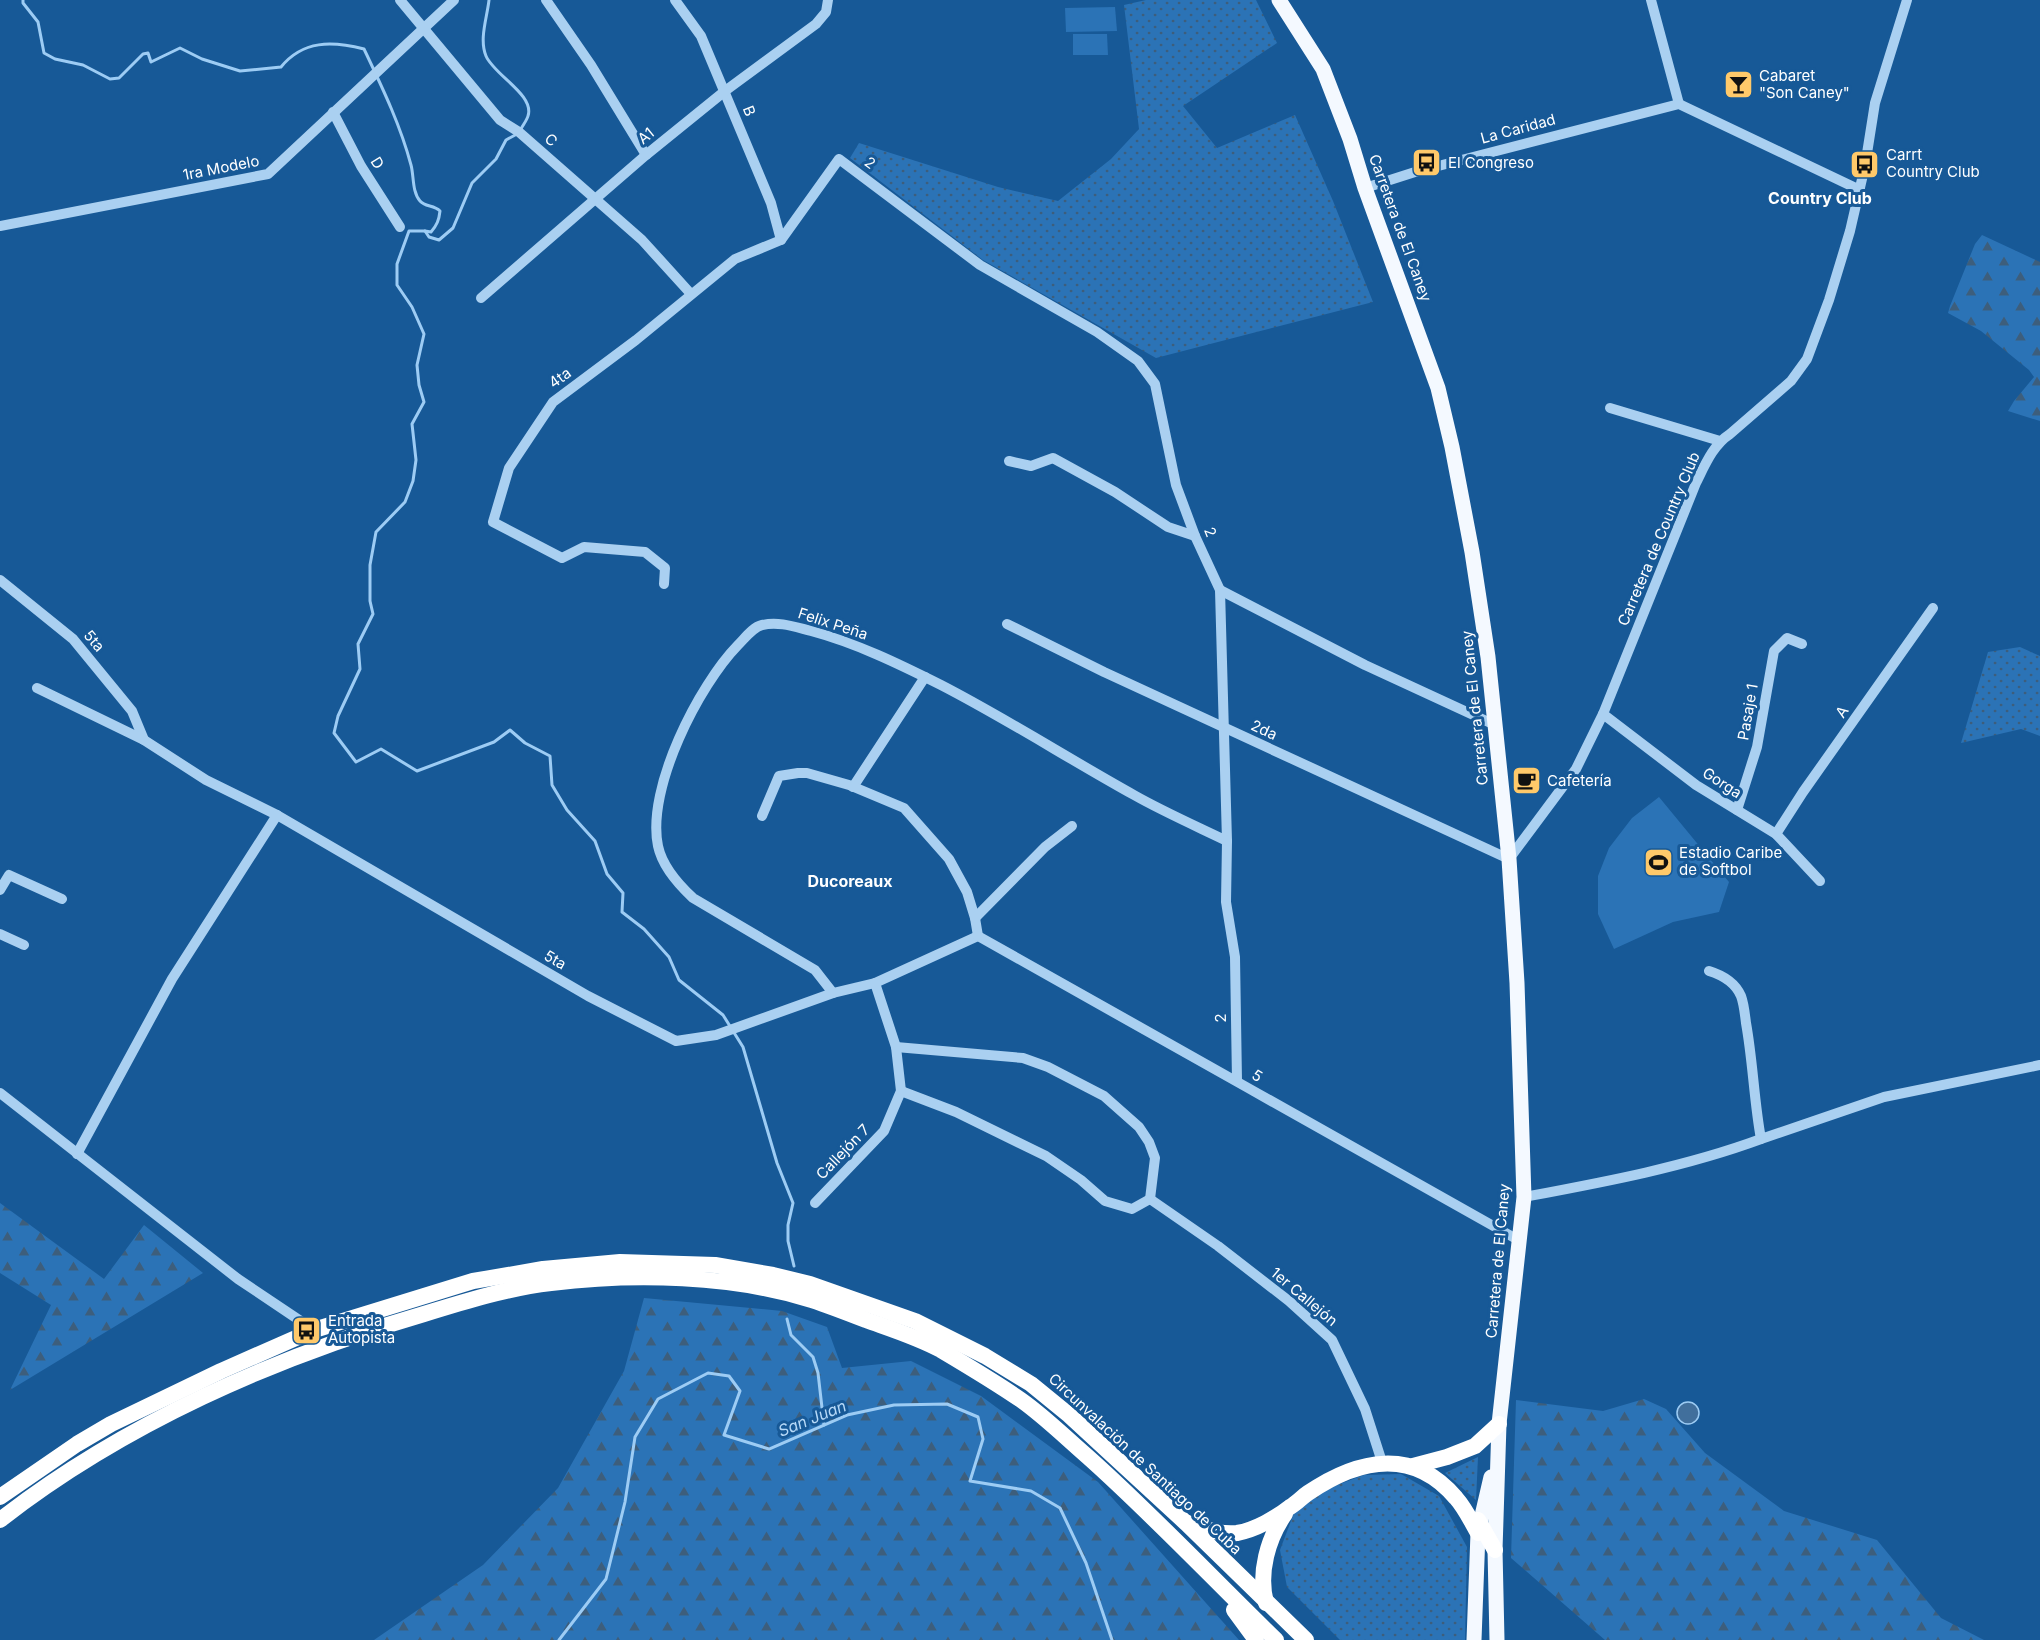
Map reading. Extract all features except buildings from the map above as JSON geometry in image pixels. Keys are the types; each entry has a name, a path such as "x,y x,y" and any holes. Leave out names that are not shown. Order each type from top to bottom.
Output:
{"highway":[{"name":"Circunvalación de Santiago de Cuba","path":"0,1497 77,1444 111,1424 221,1371 314,1330 473,1281 543,1269 621,1262 715,1265 810,1284 915,1321 985,1356 1032,1384 1186,1523 1306,1640"},
{"path":"0,1520 117,1441 209,1395 314,1350 375,1328 482,1296 550,1283 617,1278 674,1278 754,1287 810,1299 908,1335 936,1348 1023,1402 1126,1491 1217,1584 1276,1640"},
{"path":"1413,1466 1447,1457 1474,1446 1499,1424"},
{"path":"1186,1523 1216,1531 1236,1533 1260,1525 1337,1477 1382,1462 1413,1466 1426,1472 1443,1485 1460,1503 1495,1550"},
{"path":"1281,1640 1264,1600 1263,1572 1274,1529 1289,1508"},
{"path":"1263,1572 1270,1595 1284,1619"},
{"path":"1217,1584 1256,1640"}],"main road":[{"name":"Carretera de El Caney","path":"1279,0 1323,69 1435,381 1452,447 1487,647 1509,859 1517,983 1524,1197 1499,1424 1495,1550 1497,1640"},
{"name":"Carretera de El Caney","path":"1474,1640 1479,1527 1498,1447"}],"street":[{"name":"C","path":"400,0 500,120 519,132 642,240 691,294"},
{"name":"1ra Modelo","path":"0,226 268,174 454,0"},
{"path":"546,0 591,65 646,155"},
{"name":"B","path":"675,0 701,36 771,203 781,240"},
{"name":"A1","path":"481,298 529,259 646,155 725,91 816,24 826,12 828,0"},
{"path":"1651,0 1679,104 1860,190"},
{"name":"Carretera de Country Club","path":"1509,859 1576,770 1603,714 1696,483 1720,441 1791,381 1807,359 1829,300 1850,231 1860,190 1875,103 1907,0"},
{"name":"La Caridad","path":"1365,188 1415,172 1679,104"},
{"name":"D","path":"333,112 361,166 400,227"},
{"name":"2","path":"781,240 839,159 980,265 1096,332 1138,361 1155,384 1176,485 1220,590 1222,727 1227,841 1226,902 1236,957 1237,1081"},
{"name":"4ta","path":"664,584 665,568 645,552 584,547 562,558 493,522 509,468 553,402 636,340 735,259 781,240"},
{"path":"1610,408 1720,441"},
{"path":"1009,461 1031,466 1053,458 1115,492 1168,527 1196,536"},
{"name":"5ta","path":"0,580 73,639 132,711 144,740"},
{"path":"1220,590 1365,665 1495,725"},
{"name":"A","path":"1776,834 1933,608"},
{"name":"Felix Peña","path":"833,993 815,970 693,898 683,889 665,864 658,846 659,806 669,760 695,704 728,655 760,625 782,624 828,636 884,657 999,715 1135,796 1227,841"},
{"name":"2da","path":"1007,624 1104,672 1509,859"},
{"name":"Pasaje 1","path":"1737,810 1757,747 1774,651 1788,638 1802,644"},
{"path":"854,787 925,677"},
{"name":"5ta","path":"37,688 144,740 206,780 277,815 511,952 676,1041 717,1035 833,993 875,983 978,936"},
{"name":"Gorga","path":"1603,714 1696,785 1776,834 1820,881"},
{"path":"762,816 779,776 798,773 807,773 854,787 904,808 948,859 967,892 978,936"},
{"path":"77,1154 172,980 277,815"},
{"path":"975,918 1045,847 1072,826"},
{"path":"0,890 9,875 62,899"},
{"path":"0,934 24,945"},
{"name":"5","path":"978,936 1520,1241"},
{"path":"1709,971 1733,983 1741,996 1751,1050 1757,1120 1761,1139"},
{"name":"Callejón 7","path":"815,1203 884,1131 901,1090 896,1047 875,983"},
{"path":"896,1047 1023,1058 1048,1067 1104,1096 1139,1127 1149,1142 1155,1158 1150,1199 1132,1209 1106,1201 1081,1180 1046,1156 956,1112 901,1090"},
{"path":"1524,1197 1619,1179 1721,1154 1884,1097 2040,1065"},
{"path":"0,1094 238,1279 314,1330 314,1350"},
{"name":"1er Callejón","path":"1150,1199 1289,1301 1332,1340 1365,1409 1382,1462"}],"green space":[{"path":"1146,0 1256,0 1277,43 1183,106 1217,148 1295,115 1333,201 1373,302 1156,358 983,260 850,158 859,143 998,187 1058,201 1111,159 1139,129 1124,5"},
{"path":"1115,7 1117,31 1066,32 1065,8"},
{"path":"1073,34 1107,34 1108,55 1073,55"},
{"path":"1982,235 2040,262 2040,421 2008,411 2034,377 2029,370 1981,331 1948,313 1975,244"},
{"path":"2020,647 2040,656 2040,736 2021,729 1961,743 1988,652"},
{"name":"Estadio Caribe de Softbol","path":"1659,797 1729,882 1719,912 1673,922 1614,949 1598,914 1598,876 1609,848 1632,818"},
{"path":"0,1203 104,1279 144,1225 203,1273 10,1390 51,1305 0,1273"},
{"path":"644,1298 782,1311 827,1327 842,1368 911,1361 981,1396 1098,1482 1239,1640 374,1640 483,1565 558,1488 624,1371"},
{"path":"1644,1399 1666,1409 1705,1453 1784,1511 1877,1540 1941,1618 1984,1640 1605,1640 1511,1558 1516,1400 1603,1411"},
{"path":"1478,1457 1476,1500 1445,1473"},
{"path":"1401,1474 1439,1496 1467,1547 1465,1640 1340,1640 1287,1587 1280,1550 1294,1513 1321,1491 1364,1475"}],"shaded area":[{"path":"1688,1402 1696,1405 1699,1413 1696,1421 1688,1424 1680,1421 1677,1413 1680,1405"}],"waterway":[{"path":"23,0 38,22 44,53 55,59 83,65 110,79 119,78 143,54 148,53 151,62 180,48 202,59 240,71 281,67 299,52 319,45 341,45 364,49 402,135 417,197 422,203 440,211 431,232 425,231"},
{"path":"489,0 483,36 484,49 490,63 526,100 529,108 528,116 521,129"},
{"path":"517,134 506,140 496,159 472,183 453,228 439,240 429,237 425,231 409,231 397,264 397,285 412,307 424,334 417,365 424,402 412,424 416,460 413,481 405,502 376,532 370,565 370,601 373,614 358,644 360,669 338,716 334,733 356,762 381,749 417,771 494,742 510,730 525,743 550,756 552,785 567,810 595,841 607,874 623,893 622,912 644,929 669,957 679,980 723,1015 743,1047 777,1163 793,1203 788,1225 788,1241 794,1266"},
{"path":"787,1319 791,1335 813,1357 818,1373 824,1425"},
{"name":"San Juan","path":"559,1640 606,1579 625,1502 635,1437 658,1399 708,1373 729,1376 740,1391 724,1435 769,1449 847,1415 894,1405 947,1404 978,1417 983,1439 970,1481 1031,1491 1060,1508 1086,1563 1112,1640"}],"place":[{"name":"Cabaret \"Son Caney\"","path":"1738,85"},
{"name":"El Congreso","path":"1427,163"},
{"name":"Carrt Country Club","path":"1865,164"},
{"name":"Cafetería","path":"1526,781"},
{"name":"Estadio Caribe de Softbol","path":"1658,862"},
{"name":"Entrada Autopista","path":"307,1330"}],"district":[{"name":"Country Club","path":"1820,198"},
{"name":"Ducoreaux","path":"850,881"}]}
